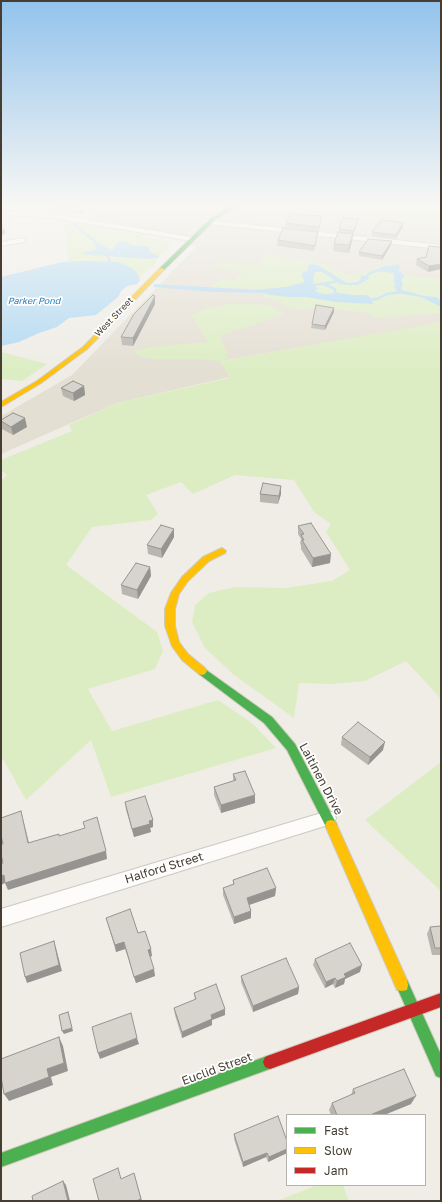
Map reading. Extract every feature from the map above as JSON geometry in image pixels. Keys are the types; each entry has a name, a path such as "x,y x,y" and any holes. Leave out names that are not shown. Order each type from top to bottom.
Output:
{"street":[{"name":"West Street","path":"1,405 39,382 85,348 170,260"},
{"name":"Laitinen Drive","path":"222,551 206,559 196,567 184,579 176,593 170,609 170,626 176,644 185,657 197,668 268,720 291,747 328,818 441,1071"},
{"name":"Halford Street","path":"1,918 328,818"},
{"name":"Euclid Street","path":"1,1160 441,1000"}],"shaded area":[{"path":"183,260 441,260 441,323 221,361 230,377 117,403 1,454 1,416 72,375"}],"green space":[{"path":"68,260 157,260 154,267 150,267 141,276 140,281 136,271 128,266 118,263 68,262"},
{"path":"262,260 300,260 323,264 346,274 356,274 378,266 393,263 402,264 398,270 404,275 420,278 436,278 441,280 441,313 375,318 369,313 315,307 298,310 264,297 267,289 212,287 212,285 223,279 233,280 245,272 215,266 218,262 259,266"},
{"path":"231,304 256,304 271,306 284,314 220,336 227,352 226,359 222,361 441,322 441,699 406,661 365,681 331,684 299,683 294,718 234,675 205,648 192,622 195,605 209,593 235,587 285,588 332,581 350,570 326,532 331,524 314,512 294,480 235,475 193,494 181,482 146,495 158,514 151,520 92,527 66,565 157,632 163,651 155,669 88,689 112,731 218,700 253,724 276,748 111,797 91,740 26,800 3,759 1,760 1,481 7,475 1,470 1,460 72,431 69,425 117,403 230,378 220,361 199,359 152,359 139,356 134,351 149,347 208,342 191,315 210,308"},
{"path":"1,352 47,364 22,381 1,379"},
{"path":"441,762 441,891 365,820"},
{"path":"314,1186 343,1186 349,1201 277,1201"}],"water":[{"name":"Parker Pond","path":"62,262 118,262 136,271 140,281 137,284 127,286 121,291 118,297 96,315 69,318 57,327 19,342 1,346 1,277"},
{"path":"310,264 318,265 347,283 357,282 360,280 361,275 370,278 358,285 348,285 340,284 322,272 316,272 314,274 313,285 319,289 315,290 316,292 325,294 339,293 366,295 370,297 373,304 336,302 306,297 270,295 265,293 215,292 153,287 155,284 255,290 286,287 305,282 302,273 308,270 308,266"},
{"path":"397,264 401,266 398,270 405,276 401,280 403,284 401,288 402,290 424,296 437,297 441,301 441,307 421,297 403,294 397,291 394,287 396,284 394,283 394,273 374,271 381,267"}],"building":[{"path":"419,260 441,260 441,264 429,266"},
{"path":"153,295 155,296 133,338 121,337 134,314"},
{"path":"316,305 334,308 325,326 312,324"},
{"path":"73,381 84,386 73,393 61,388"},
{"path":"13,413 25,418 11,427 1,421 1,420"},
{"path":"263,483 281,486 279,496 260,494"},
{"path":"311,523 331,554 313,558 302,540 304,540 301,535 304,534 298,526"},
{"path":"161,525 174,529 161,549 147,545"},
{"path":"136,563 150,567 137,590 121,585"},
{"path":"358,722 385,742 370,757 342,737"},
{"path":"245,771 255,795 221,805 214,787 236,780 233,774"},
{"path":"145,796 153,820 149,821 150,824 132,829 125,802"},
{"path":"21,811 28,843 85,828 83,822 97,817 106,851 5,883 4,875 1,876 1,864 3,863 1,844 3,844 1,835 1,818"},
{"path":"267,868 276,888 247,898 251,911 234,917 223,888 234,884 233,880"},
{"path":"130,909 138,933 145,931 151,949 148,950 154,969 134,977 124,942 115,945 106,918"},
{"path":"441,926 441,948 435,948 430,927"},
{"path":"54,941 59,965 25,977 20,953"},
{"path":"350,943 362,965 344,974 346,977 337,981 335,978 326,982 315,959"},
{"path":"286,958 299,987 253,1006 241,976"},
{"path":"216,984 225,1009 211,1015 212,1019 182,1032 174,1008 196,999 194,993"},
{"path":"68,1012 72,1028 62,1031 59,1015"},
{"path":"131,1013 137,1038 98,1053 92,1027"},
{"path":"59,1037 64,1063 47,1069 49,1077 4,1094 1,1077 1,1059"},
{"path":"404,1069 416,1096 372,1114 337,1114 332,1103 355,1093 353,1089"},
{"path":"278,1116 286,1138 286,1149 269,1157 267,1153 243,1162 234,1134"},
{"path":"118,1168 121,1179 134,1173 141,1199 136,1201 99,1201 93,1179"},
{"path":"63,1181 68,1201 33,1201 32,1196"}],"waterway":[{"path":"109,260 112,266"},
{"path":"363,279 370,273 379,270"},
{"path":"308,286 339,281"},
{"path":"324,284 335,289 335,292 339,296"},
{"path":"368,300 377,299 387,294 404,292"}],"traffic: fast":[{"path":"162,269 171,260"},
{"path":"202,671 268,720 291,747 331,825"},
{"path":"402,985 441,1071"},
{"path":"1,1160 270,1062"}],"traffic: slow":[{"path":"1,405 39,382 85,348 162,269"},
{"path":"202,671 185,657 175,643 170,626 170,609 175,593 185,579 206,559 222,551"},
{"path":"331,825 402,985"}],"traffic: jam":[{"path":"270,1062 441,1000"}]}
